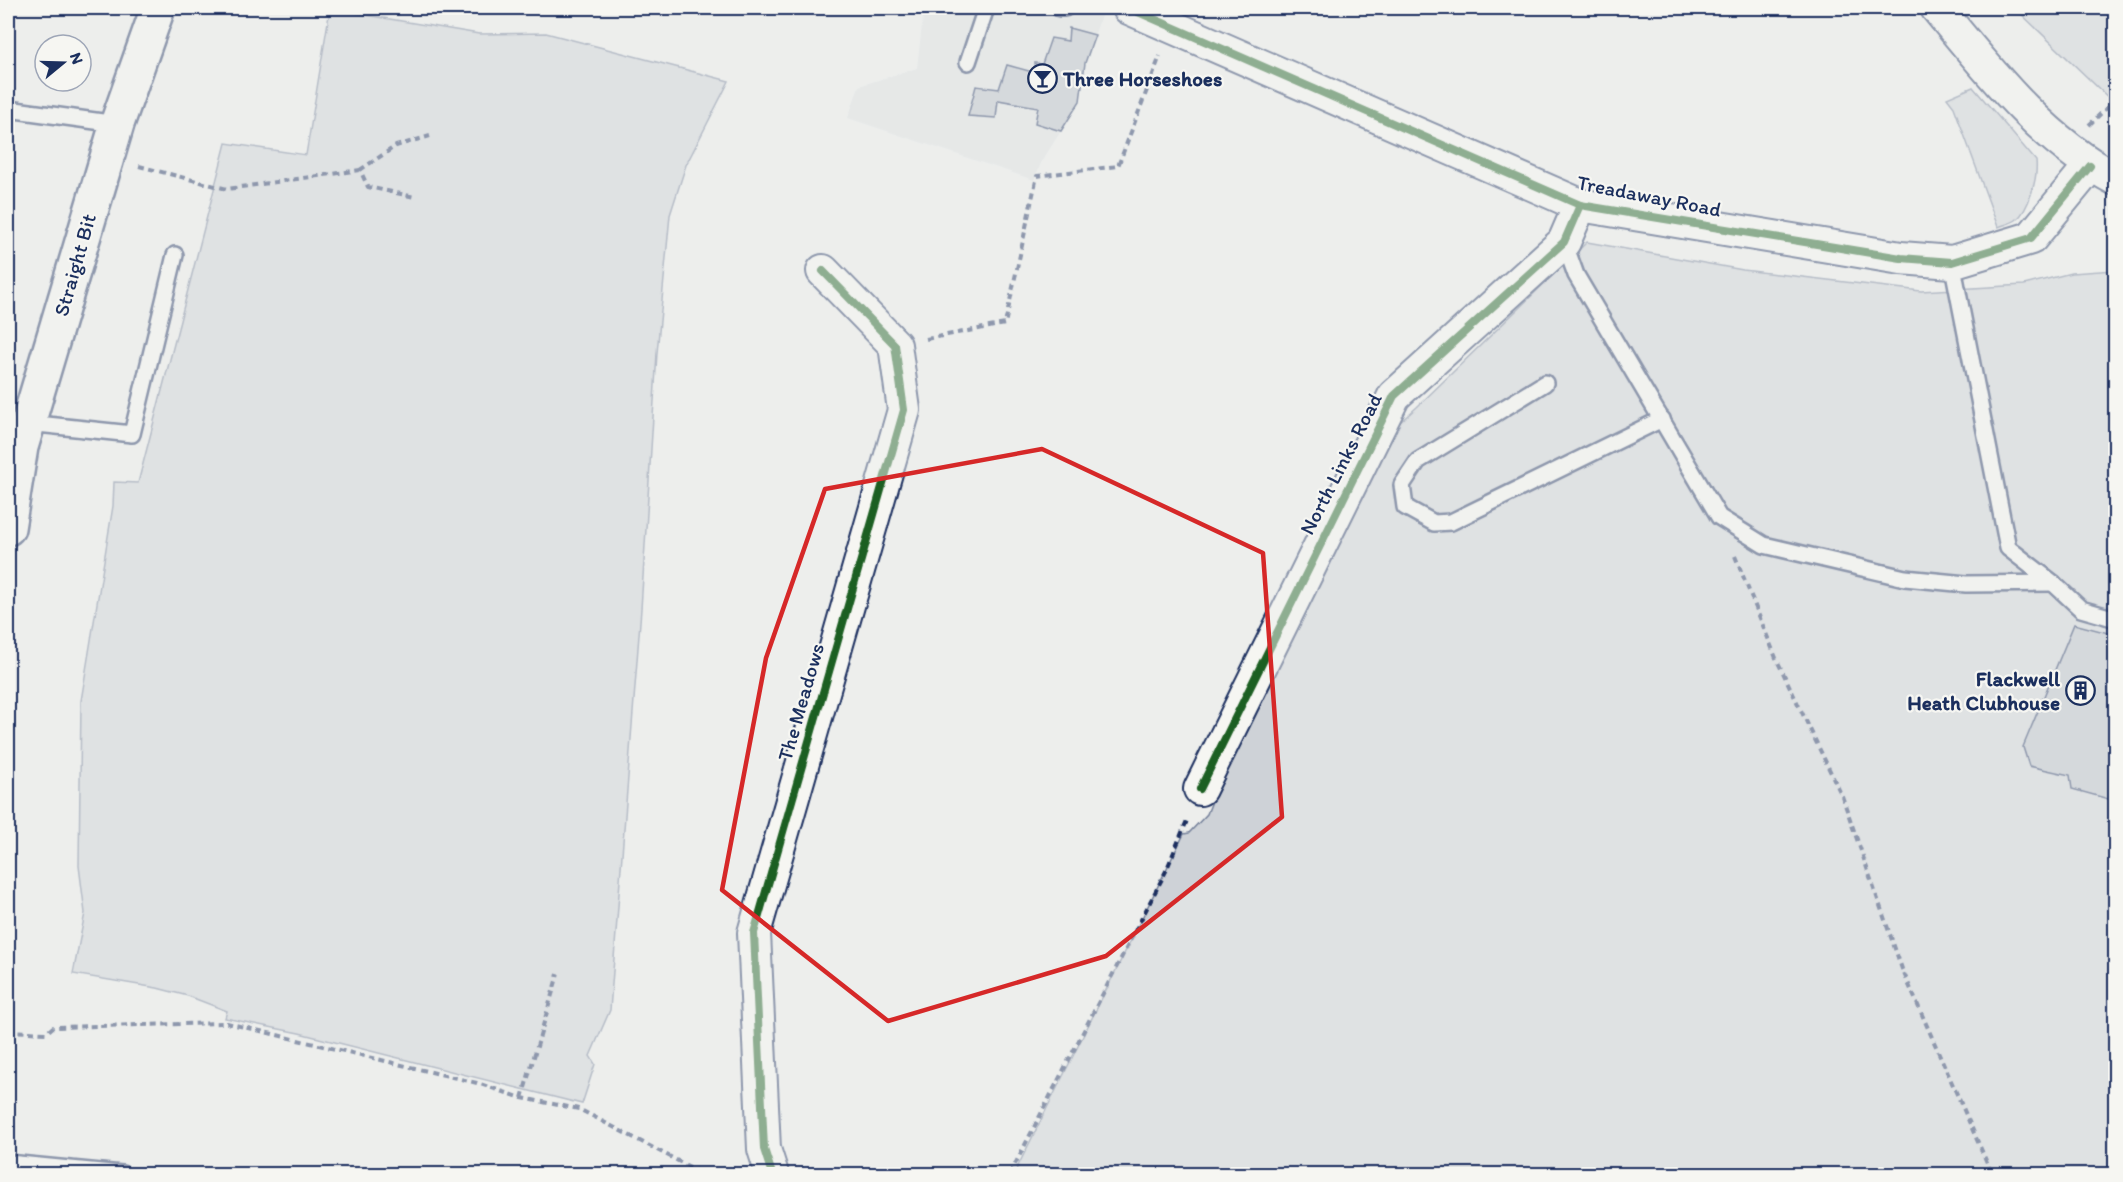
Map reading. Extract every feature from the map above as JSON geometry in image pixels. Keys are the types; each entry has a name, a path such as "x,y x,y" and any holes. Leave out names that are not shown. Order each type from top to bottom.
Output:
{"street":[{"name":"Straight Bit","path":"8,528 19,438 106,158 158,8"},
{"name":"Treadaway Road","path":"1129,8 1580,205 1900,258 1952,262 2031,238 2103,172"},
{"path":"1937,8 1977,57 2038,122 2103,172"},
{"name":"North Links Road","path":"1200,789 1394,396 1564,242 1580,205"},
{"path":"823,271 895,345"},
{"name":"The Meadows","path":"772,1174 764,1149 754,933 903,410 895,345"}],"lane":[{"path":"968,62 986,8"},
{"path":"1059,8 1065,8"},
{"path":"8,109 117,124"},
{"path":"1564,242 1576,275 1719,517 1764,545 1905,578 1966,584 2053,583"},
{"path":"19,438 132,434 175,255"},
{"path":"1952,262 2008,549 2053,583 2081,609 2115,619"},
{"path":"1545,383 1418,461 1402,485 1405,507 1434,523 1451,522 1662,419"},
{"path":"8,1163 122,1174"}],"path":[{"path":"895,345 1005,324 1037,176 1118,166 1170,27"},
{"path":"106,158 227,189 360,170 396,146 430,136"},
{"path":"360,170 368,187 415,197"},
{"path":"1719,517 1776,658 1842,796 1902,969 1992,1174"},
{"path":"1010,1174 1166,871 1200,789"},
{"path":"522,1098 558,974"},
{"path":"8,1030 46,1033 53,1027 227,1023 477,1083 522,1098 579,1109 703,1174"}],"highlighted area":[{"path":"1042,449 1263,553 1282,817 1106,956 888,1021 722,890 766,658 825,489"}],"shaded area":[{"path":"924,8 1089,8 1102,13 1085,63 1080,101 1042,161 1034,180 848,118 859,86 917,68"},
{"path":"2015,8 2115,8 2115,104"},
{"path":"330,9 479,34 546,33 729,81 686,165 670,215 657,353 641,609 610,1010 590,1056 595,1064 582,1104 299,1033 225,1018 227,1011 188,996 157,988 73,974 85,913 79,866 81,701 113,506 114,482 138,483 226,143 306,155"},
{"path":"1973,87 2036,161 2034,184 2025,209 2016,220 1998,227 1954,107 1947,98"},
{"path":"1587,242 1743,270 1921,291 2024,285 2071,273 2115,270 2115,1174 1014,1174 1184,834 1189,833 1207,814 1246,715 1379,441"}],"building":[{"name":"Three Horseshoes","path":"1069,28 1095,35 1085,63 1080,101 1061,131 1035,123 1038,107 998,100 996,118 968,116 976,86 999,89 1007,65 1036,73 1035,63 1042,64 1051,38 1068,41"},
{"name":"Flackwell Heath Clubhouse","path":"2074,624 2116,635 2116,799 2112,800 2072,789 2070,775 2029,766 2023,747"}],"cycle path":[{"path":"1129,8 1580,205 1901,258 1952,262 2031,238 2090,166"},
{"path":"1200,789 1394,396 1564,242 1580,205"},
{"path":"772,1174 764,1149 754,933 904,410 895,345 823,271"}],"place":[{"name":"Three Horseshoes","path":"1042,79"},
{"name":"Flackwell Heath Clubhouse","path":"2081,691"}]}
